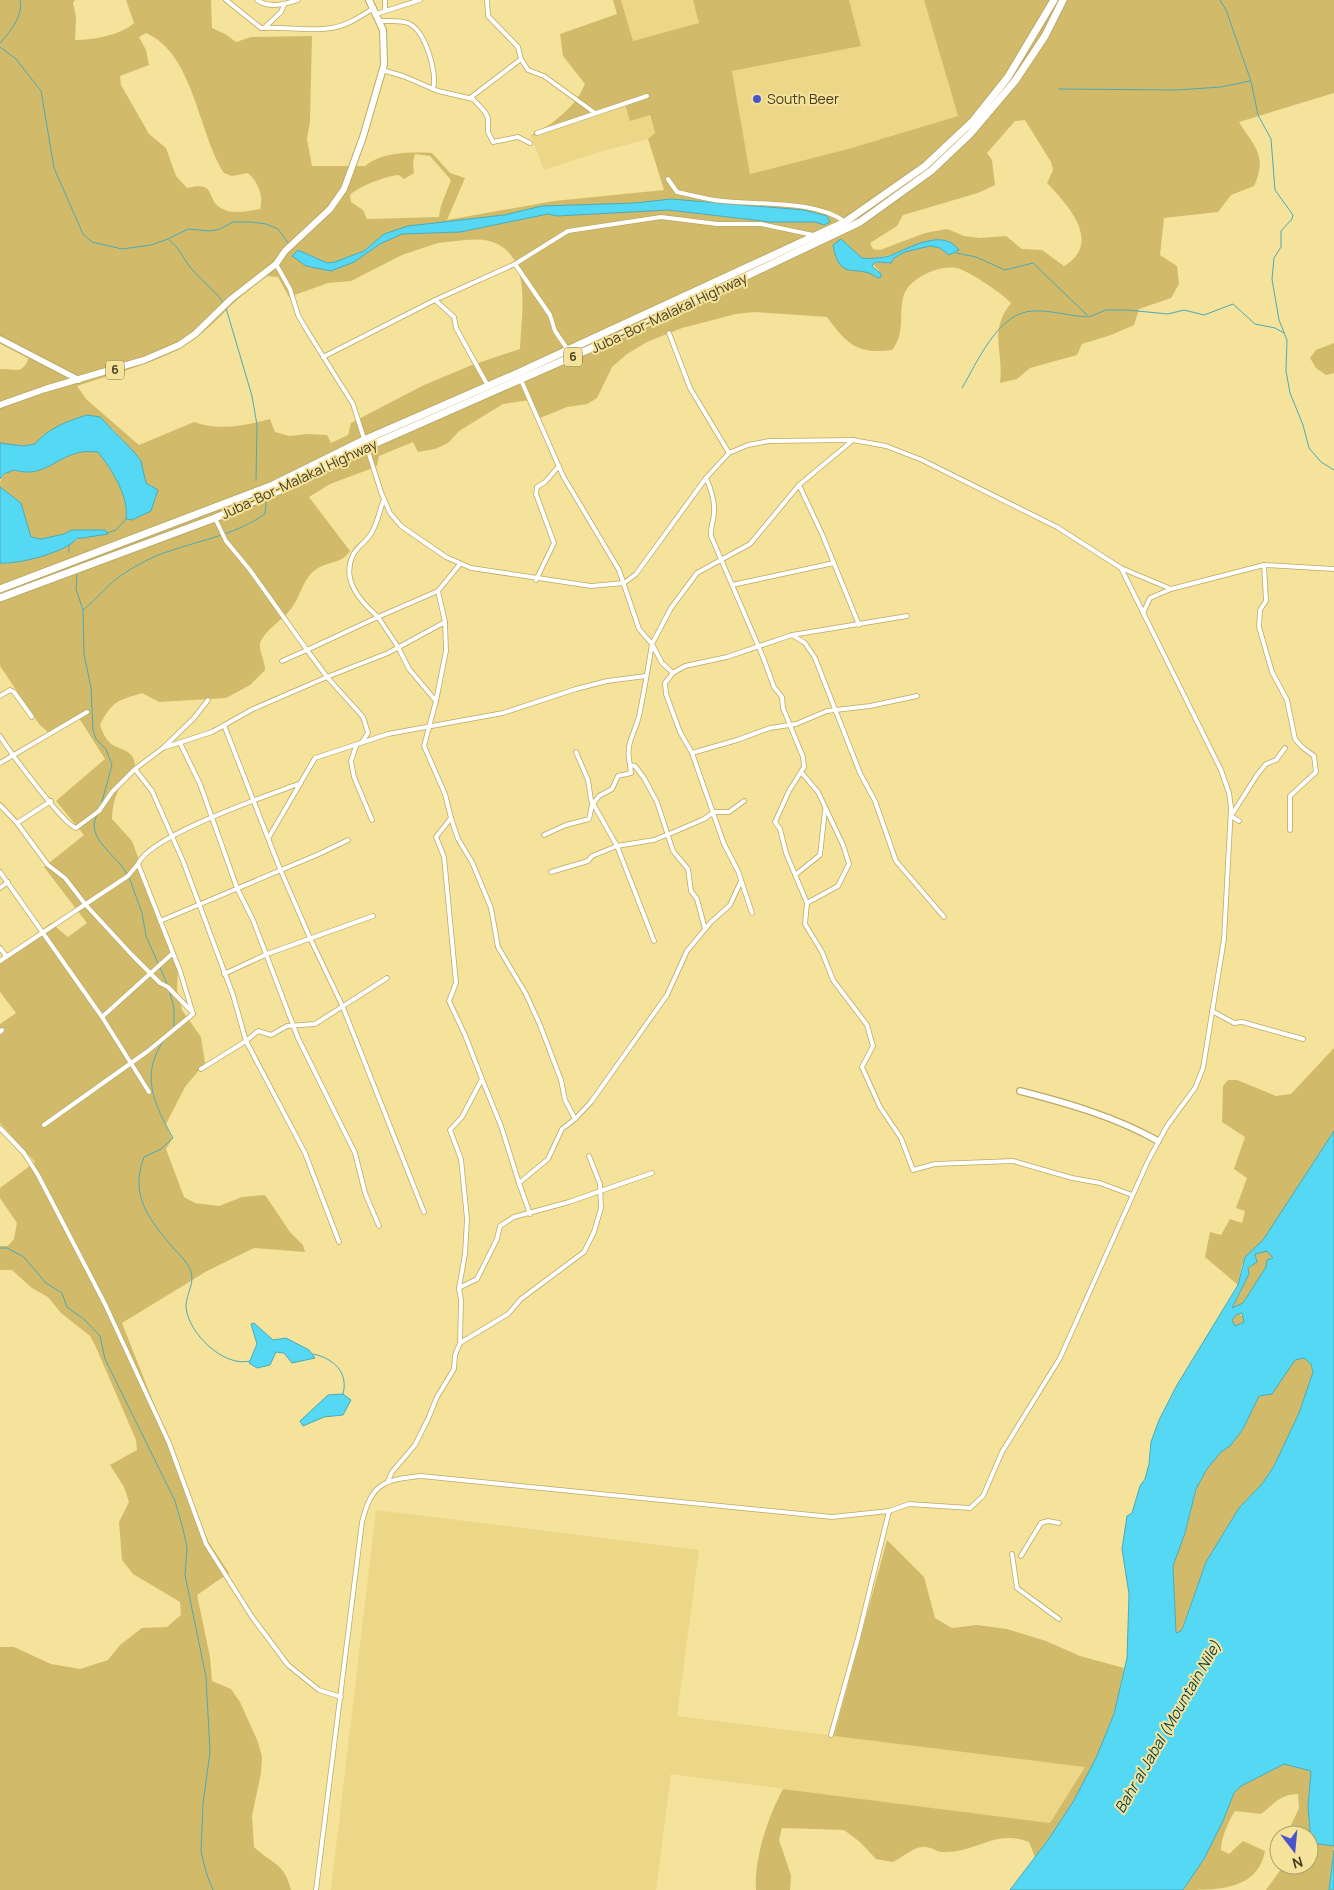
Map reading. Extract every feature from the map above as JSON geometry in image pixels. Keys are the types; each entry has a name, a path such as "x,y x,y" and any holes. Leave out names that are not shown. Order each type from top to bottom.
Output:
{"highway":[{"name":"Juba-Bor-Malakal Highway","path":"0,588 273,485 364,440 818,237 845,222 925,166 973,121 1008,77 1054,0"},
{"name":"Juba-Bor-Malakal Highway","path":"0,598 215,518 521,380 821,242 860,222 897,197 955,149 992,110 1015,81 1045,36 1063,0"}],"main road":[{"name":"6","path":"0,405 144,360 179,345 199,331 231,299 276,264 285,251 296,243 330,209 344,189 363,137 382,70 384,51 380,21 369,0"}],"street":[{"path":"226,0 254,25 264,28 280,26 296,29 332,28 375,11 420,0"},
{"path":"257,0 268,4 284,5 298,0"},
{"path":"385,0 385,10"},
{"path":"487,0 488,16 518,48 521,59 528,70 544,76 595,114"},
{"path":"264,28 281,12 284,5"},
{"path":"380,21 404,22 415,28 431,57 435,83 433,89"},
{"path":"470,98 521,59"},
{"path":"382,70 403,76 433,89 470,98 485,112 488,118 488,132 493,142 518,137 530,143"},
{"path":"537,133 647,96"},
{"path":"668,179 677,192 721,201 772,204 819,210 835,215 845,222"},
{"path":"322,356 435,300 515,264 568,231 661,217 717,224 761,224 818,237"},
{"path":"276,264 290,289 298,315 353,404 390,513 401,526 446,557 470,568 537,580"},
{"path":"515,264 550,315 555,331 568,350"},
{"path":"435,300 454,317 456,328 488,386"},
{"path":"669,333 690,388 729,453"},
{"path":"0,339 79,380"},
{"path":"521,380 559,466 594,531 619,570 638,630 652,644 662,663 673,673"},
{"path":"544,834 566,825 589,819 594,803 599,796 612,789 618,776 630,773 628,747 638,718 652,644 671,608 691,579 697,573 756,538 799,485 853,440"},
{"path":"282,661 438,590 460,564 510,577 591,586 624,583 636,574 706,478 729,453 748,444 769,441 853,440 873,442 903,452 1057,527 1121,568 1171,589"},
{"path":"537,580 554,543 536,494 538,487 559,466"},
{"path":"706,478 713,495 714,513 710,528 711,536 774,687 782,697 783,708 803,757 804,767 789,791 775,822 780,829 795,875 807,903 805,924 822,952 833,980 867,1025 873,1046 862,1067 880,1108 901,1138 913,1170 935,1164 1013,1161 1072,1178 1100,1183 1132,1195"},
{"path":"799,485 859,625"},
{"path":"384,499 379,518 371,534 354,553 347,571 350,581 364,604 378,617 398,647 409,669 436,701"},
{"path":"215,518 226,542 250,570 327,677 363,716 368,733 366,740 356,745 351,761 354,777 372,820"},
{"path":"732,585 834,563"},
{"path":"1143,613 1150,598 1171,589 1264,565 1334,569"},
{"path":"1264,565 1266,601 1260,610 1259,627 1272,672 1287,700 1295,739 1298,744 1314,756 1316,765 1316,772 1290,796 1290,830"},
{"path":"316,1890 362,1522 367,1502 372,1492 379,1486 388,1481 421,1476 832,1518 889,1511 909,1504 970,1508 983,1496 1002,1452 1060,1358 1158,1141 1195,1088 1207,1049 1224,939 1231,816 1229,793 1221,770 1121,568"},
{"path":"438,590 445,622 446,650 436,701 427,727 424,746 445,794 458,839 472,862 491,908 498,947 526,994 540,1025 561,1080 565,1100 575,1119"},
{"path":"752,913 741,880 728,853 692,752 680,732 666,694 665,683 673,673 685,666 727,657 792,635 829,627 859,625 907,616"},
{"path":"163,748 212,732 261,705 398,647 445,622"},
{"path":"792,635 805,643 815,658 860,773 875,801 896,861 944,917"},
{"path":"268,837 303,783 315,758 388,734 503,713 576,689 607,681 646,676"},
{"path":"0,696 10,690 14,692 32,717"},
{"path":"692,752 737,740 770,728 790,726 828,711 916,696"},
{"path":"0,736 13,756 51,802 76,828 99,811 112,792 136,769 163,748 194,718 208,700"},
{"path":"0,764 87,712"},
{"path":"224,725 255,800 280,869 342,1005 424,1212"},
{"path":"180,743 200,784 237,888 266,954 298,1038 333,1113 355,1153 365,1193 379,1226"},
{"path":"1231,816 1257,775 1266,764 1276,760 1284,748"},
{"path":"576,752 597,812 617,846 654,941"},
{"path":"630,765 635,766 644,778 657,802 666,834 674,851 688,869 691,891 697,899 705,929"},
{"path":"136,769 152,791 199,905 246,1041 305,1153 339,1242"},
{"path":"801,772 818,792 825,810 844,845 849,864 838,886 807,903"},
{"path":"0,961 128,876 138,864 142,855 171,836 255,800 303,783"},
{"path":"551,872 588,861 592,856 617,846 654,840 704,819 714,812 729,812 744,801"},
{"path":"17,823 51,802"},
{"path":"0,805 17,823 48,865 65,878 85,904 150,973 160,983 168,987 193,1014"},
{"path":"795,875 820,855 825,810"},
{"path":"1231,816 1239,821"},
{"path":"452,818 436,837 444,857 456,983 449,1001 465,1035 501,1126 530,1214"},
{"path":"160,921 348,840"},
{"path":"138,864 173,953 193,1014"},
{"path":"0,872 102,1017 148,1092"},
{"path":"519,1183 548,1159 562,1129 575,1119 591,1102 667,995 687,951 705,929 730,905 741,880"},
{"path":"0,888 8,882"},
{"path":"224,974 266,954 373,916"},
{"path":"0,948 6,956"},
{"path":"102,1017 173,953"},
{"path":"201,1069 246,1041 258,1031 271,1035 294,1025 315,1024 387,978"},
{"path":"1212,1011 1234,1023 1241,1021 1303,1039"},
{"path":"44,1125 130,1064 193,1014"},
{"path":"388,1481 392,1472 415,1445 437,1397 454,1369 455,1355 460,1343 460,1271 465,1254 468,1218 461,1159 450,1130 462,1117 482,1079"},
{"path":"1020,1091 1059,1101 1158,1141"},
{"path":"0,1128 24,1153 38,1175 109,1312 169,1444 206,1544 252,1616 288,1665 319,1690 340,1697"},
{"path":"460,1343 508,1314 520,1299 584,1252 594,1232 601,1208 598,1176 589,1156"},
{"path":"459,1288 478,1279 497,1239 500,1226 514,1217 530,1214 652,1173"},
{"path":"831,1735 858,1638 889,1511"},
{"path":"1021,1556 1041,1523 1048,1521 1059,1523"},
{"path":"1012,1554 1017,1588 1059,1619"}],"shaded area":[{"path":"0,0 75,0 73,3 76,17 75,40 106,36 122,31 134,23 126,0 211,0 212,28 236,42 251,37 312,36 310,121 307,139 312,166 365,166 388,155 432,153 450,173 465,178 447,220 554,201 664,190 648,139 655,133 650,115 630,121 625,104 531,136 552,123 567,110 579,96 585,84 563,56 560,34 617,14 613,0 621,0 633,41 699,23 693,0 849,0 861,46 732,71 750,174 848,149 958,116 924,0 1334,0 1334,93 1239,122 1254,145 1259,159 1260,167 1254,186 1231,195 1218,212 1164,218 1160,255 1177,266 1179,284 1171,298 1139,309 1134,325 1082,344 1077,355 1030,368 1017,379 1000,383 998,332 1004,313 1011,303 977,278 956,268 949,268 932,271 910,285 903,298 899,338 892,350 870,351 861,349 840,334 827,317 755,312 736,314 682,328 647,342 627,354 612,367 597,398 587,404 567,407 540,418 530,400 503,404 459,431 448,443 435,449 418,452 413,442 379,456 377,466 330,484 309,497 350,551 344,558 324,565 314,571 306,581 294,605 264,635 260,647 265,670 250,685 226,698 159,702 142,693 116,703 104,717 100,725 105,737 114,746 129,753 135,765 118,790 112,819 132,841 178,966 177,989 182,1010 201,1037 205,1063 185,1087 166,1124 172,1139 166,1149 184,1197 195,1203 219,1206 242,1197 265,1195 290,1232 303,1245 305,1252 254,1248 207,1271 122,1323 208,1541 229,1573 197,1595 210,1657 212,1681 231,1689 240,1702 258,1742 262,1757 261,1773 252,1816 254,1847 281,1869 291,1890 0,1890 0,1647 14,1647 51,1664 80,1669 108,1660 120,1645 142,1628 167,1627 181,1615 180,1602 133,1574 122,1560 119,1522 129,1502 124,1487 110,1465 137,1450 136,1440 95,1345 90,1336 61,1313 48,1297 32,1288 12,1270 0,1270 0,1246 8,1246 14,1239 17,1223 0,1198 0,1188 35,1162 0,1123 0,1024 16,1013 0,992 0,960 51,923 68,937 87,923 44,867 84,835 56,801 105,759 77,715 51,735 39,724 0,666 0,563 7,564 20,560 105,530 72,530 64,534 41,539 30,537 21,503 0,487 0,483 3,476 14,470 33,472 73,454 98,452 114,475 122,493 125,502 126,519 141,516 153,486 146,483 141,461 112,428 72,420 43,435 36,444 23,446 0,443 0,369 21,369 29,358 0,343","holes":["146,33 162,43 175,58 185,76 215,156 224,173 232,176 248,173 255,181 259,190 261,199 260,209 238,212 225,210 214,202 208,189 197,186 187,188 176,176 166,148 149,134 121,85 120,76 149,65 146,50 139,37","1025,120 1051,162 1053,170 1047,183 1064,202 1078,224 1081,246 1075,257 1064,266 1042,250 1022,249 1006,236 980,238 964,236 947,229 925,233 880,250 873,249 870,243 897,226 903,215 978,193 995,185 992,160 987,153 1015,121","415,154 430,156 451,180 439,217 367,219 363,210 351,202 350,195 366,185 380,179 399,175 404,179 414,173 413,162","703,201 723,205 818,213 824,225 815,222 771,222 668,210 557,216 548,214 460,232 402,234 380,244 354,262 306,266 298,250 327,263 335,262 364,251 384,234 427,225 504,215 549,206","465,240 484,240 500,246 511,256 518,269 522,285 520,349 472,365 424,385 351,423 348,435 331,443 327,435 289,436 275,432 270,419 251,424 222,427 194,422 139,445 87,400 77,386 138,366 182,347 203,332 266,276 278,277 289,297 328,283 351,281 402,255 438,243","933,240 949,255 940,248 930,246 905,252 894,258 891,263 872,263 879,271 878,277 864,270 845,241 856,255 861,258 876,258 897,253"]},
{"path":"621,0 693,0 700,23 633,42"},
{"path":"849,0 924,0 958,116 848,149 750,174 732,71 861,46"},
{"path":"625,104 649,115 655,133 648,139 544,170 531,136"},
{"path":"1334,343 1334,373 1326,375 1316,368 1310,358 1316,350"},
{"path":"1334,1048 1334,1131 1263,1240 1242,1264 1238,1285 1205,1257 1210,1232 1221,1235 1230,1219 1242,1223 1245,1211 1236,1208 1247,1178 1234,1169 1245,1137 1222,1122 1223,1086 1228,1080 1237,1080 1276,1096 1291,1094"},
{"path":"1264,1251 1269,1252 1273,1258 1267,1260 1266,1267 1243,1303 1232,1308 1249,1274 1248,1268 1257,1260 1255,1254"},
{"path":"1238,1314 1244,1320 1238,1326 1232,1320"},
{"path":"1304,1357 1311,1364 1313,1372 1299,1413 1274,1466 1262,1484 1239,1508 1206,1562 1181,1631 1176,1633 1173,1566 1185,1533 1196,1489 1207,1469 1221,1452 1230,1446 1243,1429 1259,1396 1272,1394 1295,1360"},
{"path":"376,1510 699,1550 677,1716 1085,1767 1050,1824 671,1774 656,1890 331,1890"},
{"path":"887,1540 924,1577 935,1618 952,1628 977,1625 1007,1629 1046,1641 1080,1656 1124,1668 1117,1702 1100,1751 1081,1788 1059,1824 1035,1857 1029,1842 1006,1838 996,1839 957,1851 942,1852 926,1847 917,1848 893,1862 876,1859 860,1842 844,1830 782,1828 779,1840 791,1875 790,1890 756,1890 757,1865 763,1838 783,1789 1050,1823 1085,1767 834,1736"},
{"path":"1284,1764 1311,1770 1308,1806 1310,1825 1291,1825 1299,1808 1298,1794 1281,1798 1261,1814 1235,1811 1227,1825 1221,1850 1229,1854 1243,1841 1265,1851 1261,1864 1254,1874 1234,1885 1222,1888 1183,1890 1204,1859 1223,1821 1234,1793 1241,1786"},
{"path":"1319,1844 1334,1846 1329,1890 1266,1890 1277,1875 1319,1875"}],"water":[{"path":"671,199 804,210 827,216 830,222 824,225 815,222 771,222 668,210 557,216 548,214 460,232 402,234 380,244 354,262 331,271 306,266 292,256 298,250 327,263 335,262 364,251 384,234 408,226 504,215 542,206 635,203"},
{"path":"841,239 862,258 889,256 915,245 935,240 944,240 952,243 959,250 949,255 940,248 930,246 905,252 894,258 891,263 875,262 872,266 881,274 881,277 878,278 863,272 850,270 840,264 833,245"},
{"path":"87,415 100,417 141,461 146,483 158,490 151,511 132,520 126,519 125,501 122,492 114,475 98,452 73,454 34,472 14,470 4,474 0,479 0,443 23,446 35,444 52,429"},
{"path":"0,487 21,503 31,537 41,539 64,534 72,530 105,530 108,534 76,539 63,549 41,557 0,563"},
{"name":"Bahr al Jabal (Mountain Nile)","path":"1334,1131 1334,1846 1319,1844 1319,1825 1310,1825 1308,1806 1311,1771 1284,1764 1241,1786 1234,1793 1223,1821 1204,1859 1183,1890 1010,1890 1048,1840 1073,1802 1096,1758 1114,1714 1127,1658 1129,1594 1122,1549 1127,1516 1132,1513 1140,1486 1145,1479 1149,1464 1151,1442 1159,1420 1177,1385 1238,1285 1245,1257 1263,1240","holes":["1267,1251 1273,1258 1267,1260 1266,1267 1243,1303 1232,1308 1249,1274 1248,1268 1257,1262 1255,1254","1242,1313 1244,1322 1235,1326 1232,1320 1236,1315","1304,1358 1311,1364 1313,1372 1299,1413 1274,1466 1262,1484 1239,1508 1206,1562 1183,1627 1181,1631 1176,1633 1173,1566 1185,1533 1196,1489 1207,1469 1221,1452 1230,1446 1243,1429 1259,1396 1272,1394 1295,1360"]},
{"path":"254,1323 273,1340 286,1338 309,1350 315,1358 292,1363 284,1353 276,1352 270,1365 257,1368 249,1363 257,1344 251,1324"},
{"path":"343,1394 351,1400 343,1415 324,1417 303,1426 300,1421 328,1395"},
{"path":"1334,1850 1334,1890 1329,1890"}],"waterway":[{"path":"0,43 12,29 18,17 21,6 20,0"},
{"path":"1220,0 1226,10 1251,81 1258,115 1271,139 1275,190 1293,215 1292,219 1281,231 1281,247 1274,258 1272,279 1279,320 1287,340 1286,371 1290,393 1303,425 1309,448 1321,462 1334,470"},
{"path":"0,47 16,59 41,91 54,168 83,234 92,242 122,249 151,245 188,229 210,231 220,229 233,222 252,222 266,224 278,229 289,244"},
{"path":"1059,89 1177,90 1221,87 1250,81"},
{"path":"169,240 178,249 194,272 223,302"},
{"path":"956,253 976,257 1005,270 1033,263 1089,317 1106,310 1168,314 1184,310 1204,315 1233,304 1255,324 1275,328 1284,333"},
{"path":"226,308 252,396 257,425 256,480"},
{"path":"962,388 990,340 1009,320 1033,311 1087,317"},
{"path":"83,610 125,573 161,554 253,522 265,514 266,503"},
{"path":"107,533 116,530 126,519"},
{"path":"69,546 69,552"},
{"path":"77,574 76,589 83,610 84,654 91,688 93,730 96,739 106,749 112,765 101,805"},
{"path":"97,815 94,823 98,839 127,874"},
{"path":"129,877 142,913 146,936 168,986"},
{"path":"169,990 174,1008 174,1027"},
{"path":"165,1039 157,1052 151,1077 155,1101 173,1138 161,1149 144,1157 140,1171 139,1184 141,1196 150,1218 186,1262 191,1272 192,1282 186,1307 193,1327 200,1337 219,1354 240,1362 250,1361"},
{"path":"0,1248 7,1248 24,1257 46,1283 62,1293 67,1307 85,1320 100,1336 105,1359 175,1501 187,1548 185,1575 206,1677 210,1752 203,1804 201,1852 213,1890"},
{"path":"313,1354 327,1359 338,1367 344,1379 343,1394"}],"place":[{"name":"South Beer","path":"757,99"}]}
